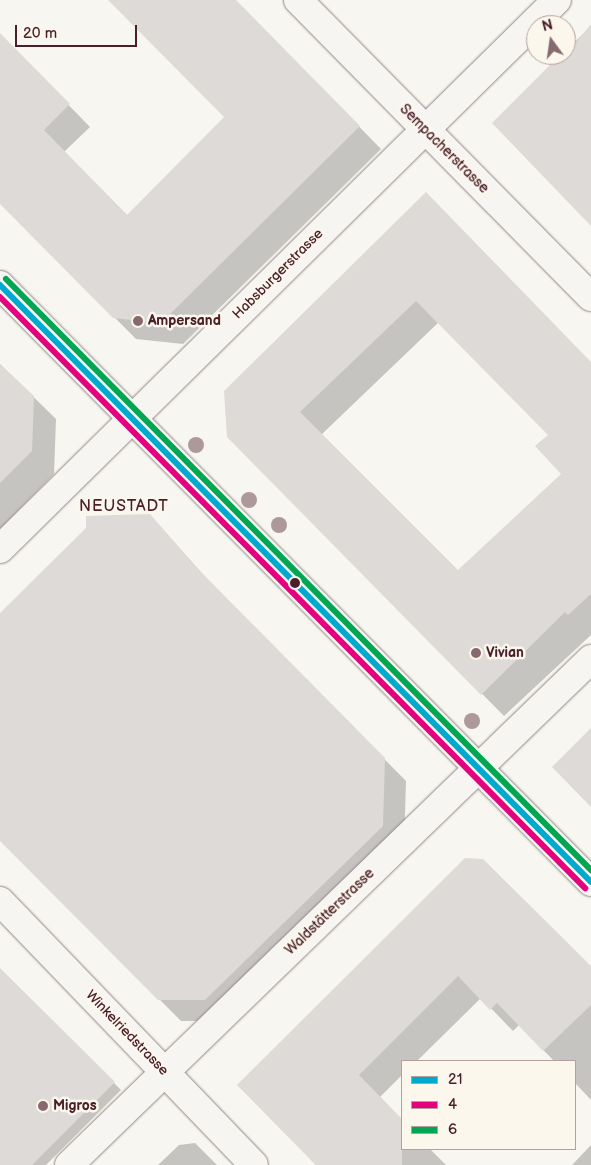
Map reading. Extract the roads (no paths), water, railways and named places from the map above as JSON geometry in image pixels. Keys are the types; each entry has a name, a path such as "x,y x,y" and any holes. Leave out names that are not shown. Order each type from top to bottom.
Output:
{"street":[{"name":"Sempacherstrasse","path":"298,0 591,297"},
{"name":"Habsburgerstrasse","path":"0,549 557,0"},
{"path":"0,285 591,882"},
{"name":"Waldstätterstrasse","path":"69,1165 591,659"},
{"name":"Winkelriedstrasse","path":"0,901 254,1165"}],"place":[{"name":"Ampersand","path":"138,321"},
{"name":"Vivian","path":"476,653"},
{"name":"Migros","path":"43,1106"}],"district":[{"name":"NEUSTADT","path":"124,507"}]}
